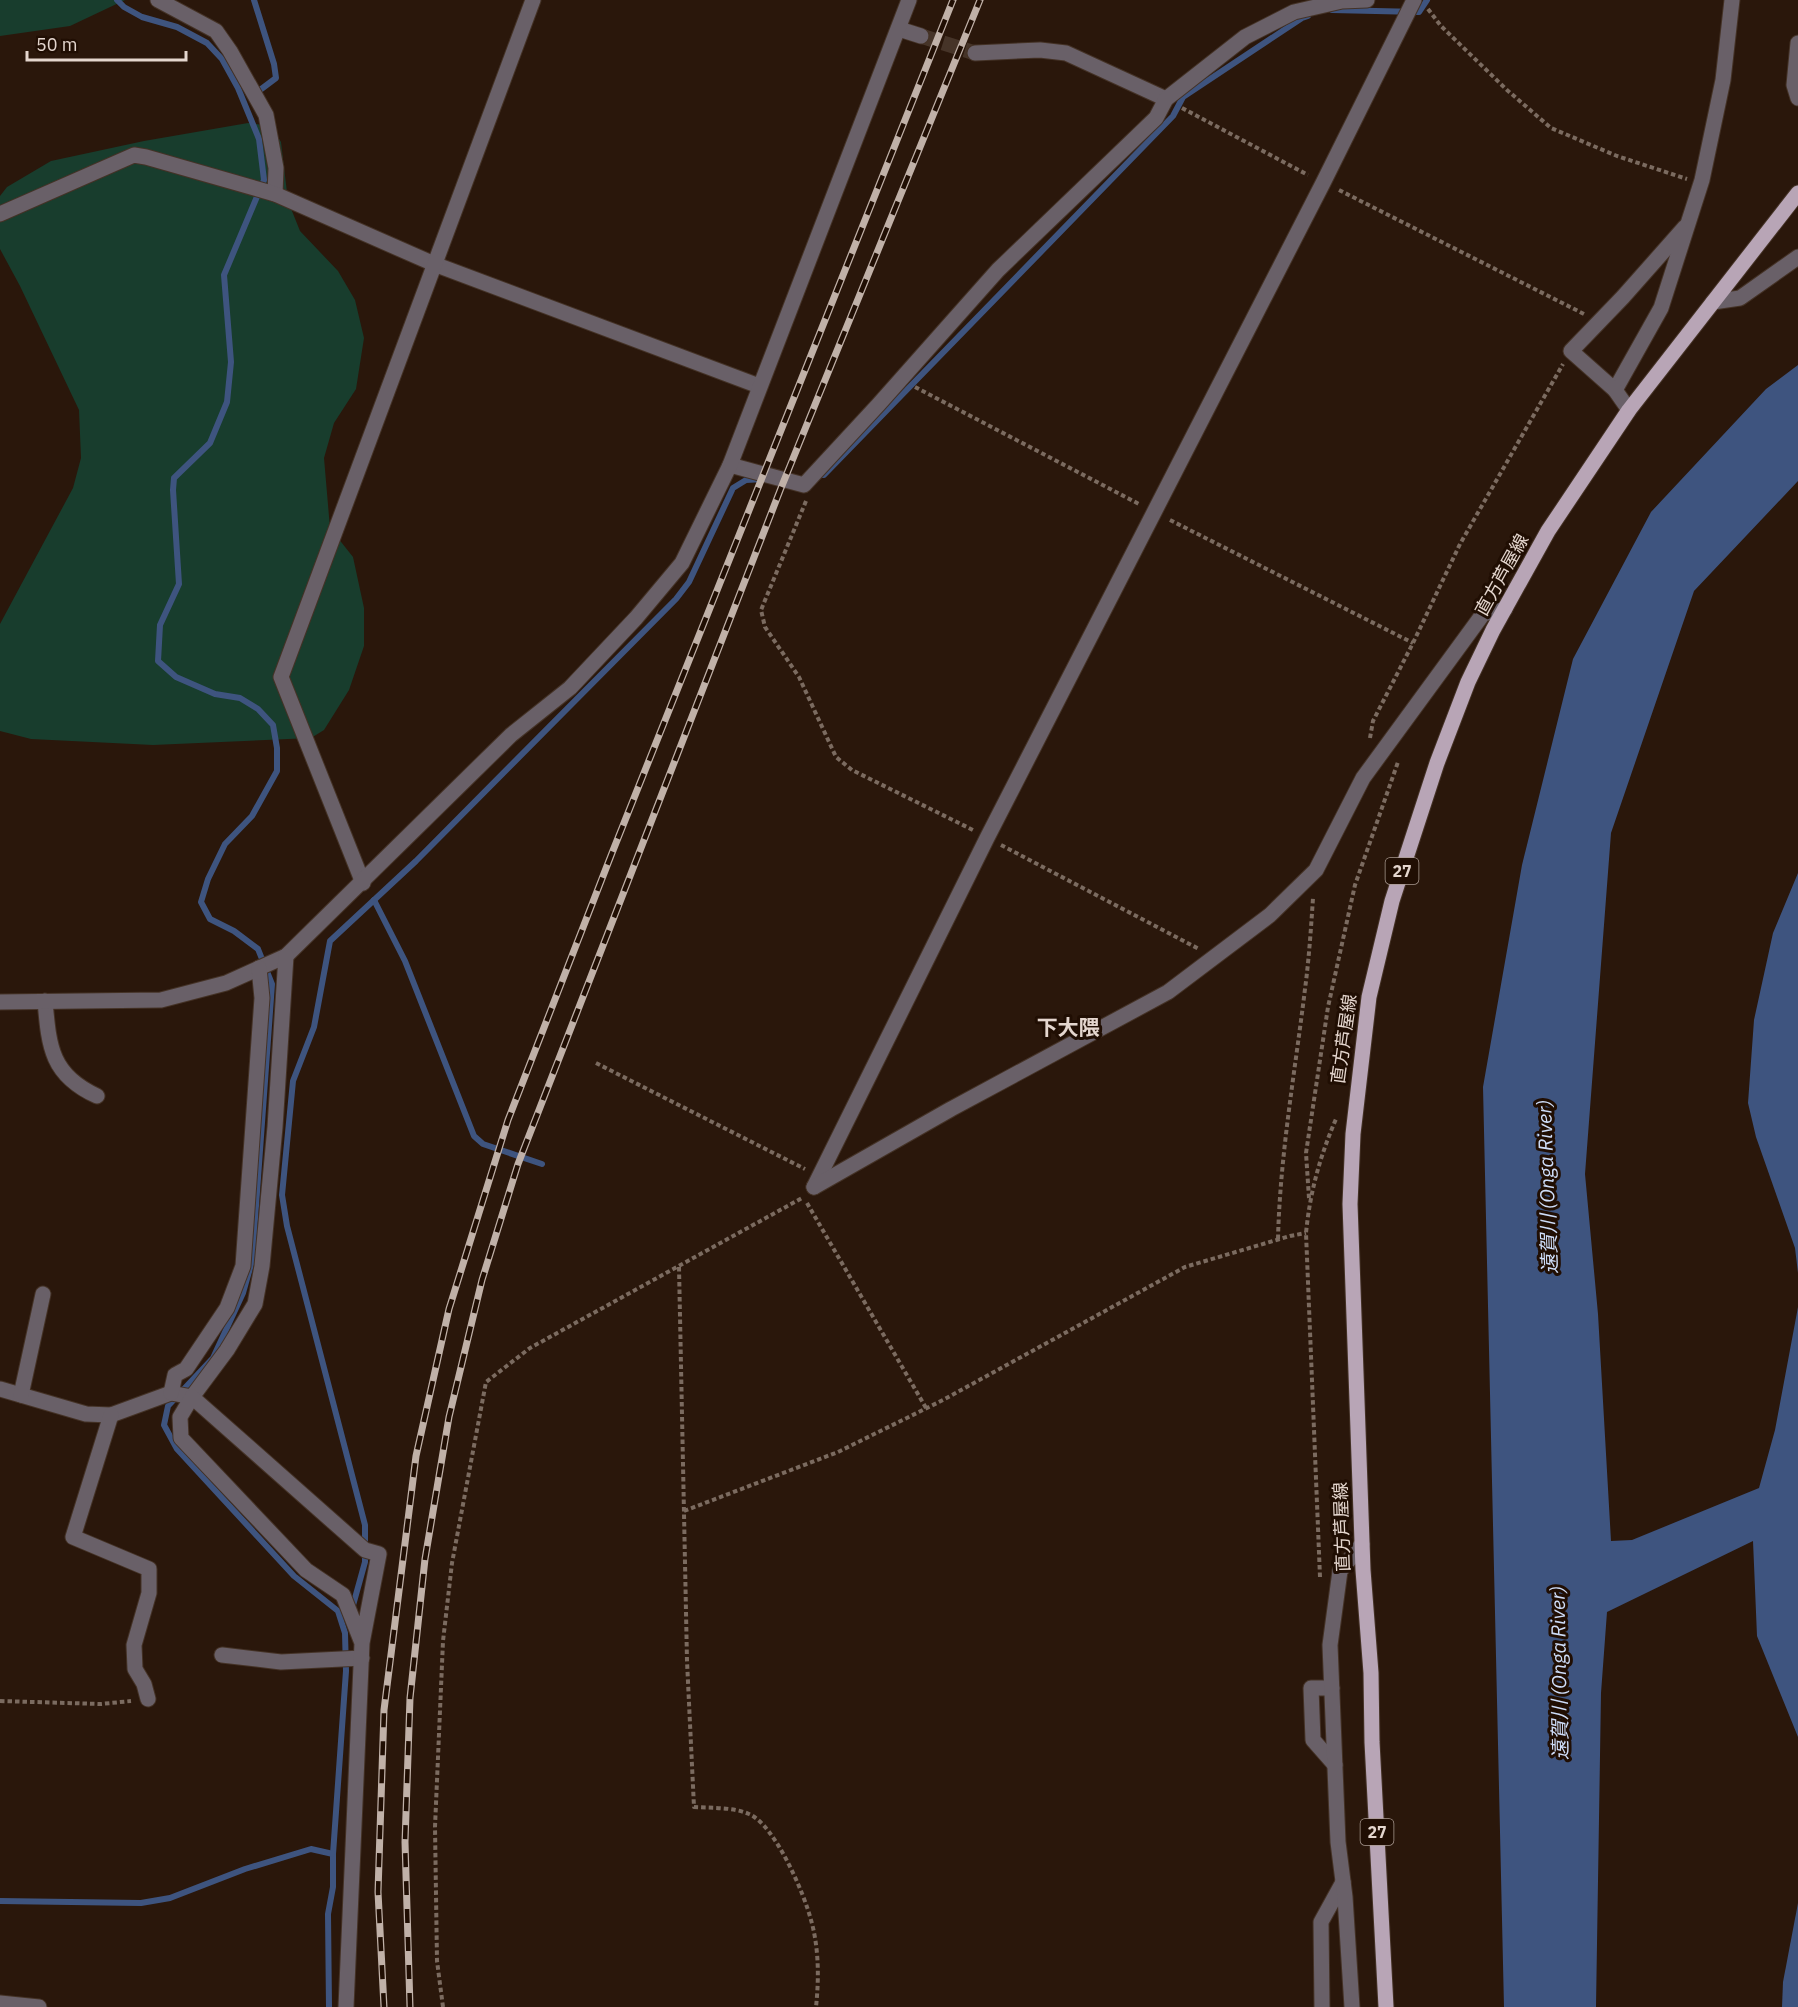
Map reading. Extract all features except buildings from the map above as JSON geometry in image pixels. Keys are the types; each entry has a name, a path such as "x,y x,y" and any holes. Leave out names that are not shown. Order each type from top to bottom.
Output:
{"main road":[{"name":"直方芦屋線","path":"1386,2007 1372,1742 1371,1673 1362,1544 1350,1204 1356,1100 1369,997 1392,901 1437,764 1464,692 1505,609 1548,531 1629,410 1798,193"}],"street":[{"path":"158,0 216,31 230,51 266,114 276,168 275,194"},
{"path":"363,883 281,678 533,0"},
{"path":"0,1002 161,1000 226,983 286,956 363,883 511,735 570,688 636,618 682,563 730,465 909,0"},
{"path":"730,465 804,485 998,270 1156,118 1166,99 1245,37 1294,12 1342,1 1367,0"},
{"path":"812,1187 1414,0"},
{"path":"1615,390 1661,308 1702,180 1723,80 1732,0"},
{"path":"899,29 921,36"},
{"path":"1798,43 1794,85 1798,98"},
{"path":"975,53 1040,50 1066,53 1166,99"},
{"path":"0,214 134,156 146,157 275,194 434,264 759,386"},
{"path":"1629,410 1615,390 1571,351 1689,222"},
{"path":"1713,302 1740,297 1798,257"},
{"path":"812,1187 1168,992 1270,915 1316,870 1363,778 1483,614 1505,609"},
{"path":"286,956 270,1181 262,1266 255,1304 227,1350 192,1396 180,1417 180,1438 306,1570 343,1595 362,1650"},
{"path":"171,1393 175,1375 186,1369 227,1308 243,1266 262,998 259,968"},
{"path":"45,1001 48,1034 55,1060 78,1085 97,1096"},
{"path":"249,1179 270,1181"},
{"path":"21,1395 42,1294"},
{"path":"0,1389 86,1414 111,1415 171,1393 192,1396 365,1550 379,1554 362,1650 346,2007"},
{"path":"111,1415 74,1537 149,1569 149,1593 134,1645 135,1669 144,1684 148,1700"},
{"path":"1352,2007 1338,1842 1330,1645 1340,1571 1362,1544"},
{"path":"222,1655 281,1662 362,1650"},
{"path":"1332,1688 1311,1688 1313,1740 1335,1765"},
{"path":"1322,2007 1321,1923 1343,1882"},
{"path":"0,2003 39,2007"}],"path":[{"path":"1422,0 1441,26 1506,90 1551,128 1617,156 1684,179 1702,180"},
{"path":"1166,99 1323,183 1599,322"},
{"path":"1369,744 1373,721 1460,544 1571,351"},
{"path":"804,485 806,501 761,610 765,627 799,677 836,757 852,770 1215,958"},
{"path":"1320,1581 1306,1233 1309,1202 1306,1153 1328,1007 1355,885 1398,761"},
{"path":"1278,1239 1280,1184 1305,987 1316,870"},
{"path":"596,1063 812,1187 926,1408"},
{"path":"1309,1202 1322,1152 1337,1115 1356,1100"},
{"path":"443,2007 437,1961 435,1827 443,1641 452,1563 486,1382 530,1348 679,1267 812,1187"},
{"path":"684,1511 838,1452 926,1408 1185,1267 1306,1233"},
{"path":"679,1267 687,1660 694,1807 730,1809 750,1814 769,1830 782,1851 811,1920 819,1980 816,2007"},
{"path":"0,1701 101,1704 148,1700"}],"green space":[{"path":"0,0 125,0 70,26 0,36"},
{"path":"248,123 271,126 281,142 288,201 300,231 338,271 355,300 364,338 356,389 334,423 324,458 330,528 353,557 364,608 364,646 349,690 324,730 311,738 153,745 31,739 0,731 0,624 73,488 81,458 79,410 0,249 0,196 7,187 51,161 144,141"}],"water":[{"name":"遠賀川 (Onga River)","path":"1798,365 1798,481 1694,591 1611,833 1585,1174 1598,1314 1611,1541 1632,1540 1759,1488 1775,1430 1798,1307 1798,1737 1757,1636 1753,1541 1607,1612 1601,1693 1596,2007 1504,2007 1483,1087 1522,865 1573,659 1651,512 1766,389"},
{"path":"1798,873 1798,1273 1795,1248 1756,1137 1748,1103 1754,1020 1773,933"},
{"path":"1798,1903 1798,2007 1782,2007 1783,1982"}],"waterway":[{"path":"117,0 124,7 142,17 177,27 207,43 222,59 238,88 259,139 264,180 224,275 231,362 227,402 210,443 174,478 179,584 160,625 158,661 176,677 215,694 240,698 258,709 273,725 277,748 277,771 252,816 225,844 208,879 201,902 210,919 234,931 258,949 272,984 252,1261 243,1293 213,1358 168,1406 164,1425 177,1449 294,1576 338,1611 345,1633 346,1671 333,1854 333,1887 328,1914 329,2007"},
{"path":"253,89 260,90 276,78 274,64 254,0"},
{"path":"1332,10 1419,12 1427,0"},
{"path":"818,475 824,475 1173,116 1183,97 1308,16"},
{"path":"352,1609 365,1562 365,1525 287,1226 282,1195 293,1081 314,1027 330,941 416,861 676,599 689,582 733,488 746,480 763,479"},
{"path":"374,900 405,961 474,1136 483,1144 542,1164"},
{"path":"0,1901 141,1903 170,1898 245,1869 311,1849 333,1854"}],"tunnel":[{"path":"921,36 975,53"}],"railway":[{"path":"384,2007 378,1892 384,1710 416,1456 449,1309 508,1120 612,853 953,0"},
{"path":"410,2007 405,1842 410,1698 425,1559 449,1417 482,1280 518,1164 781,488 980,0"}],"district":[{"name":"下大隈","path":"1068,1028"}]}
